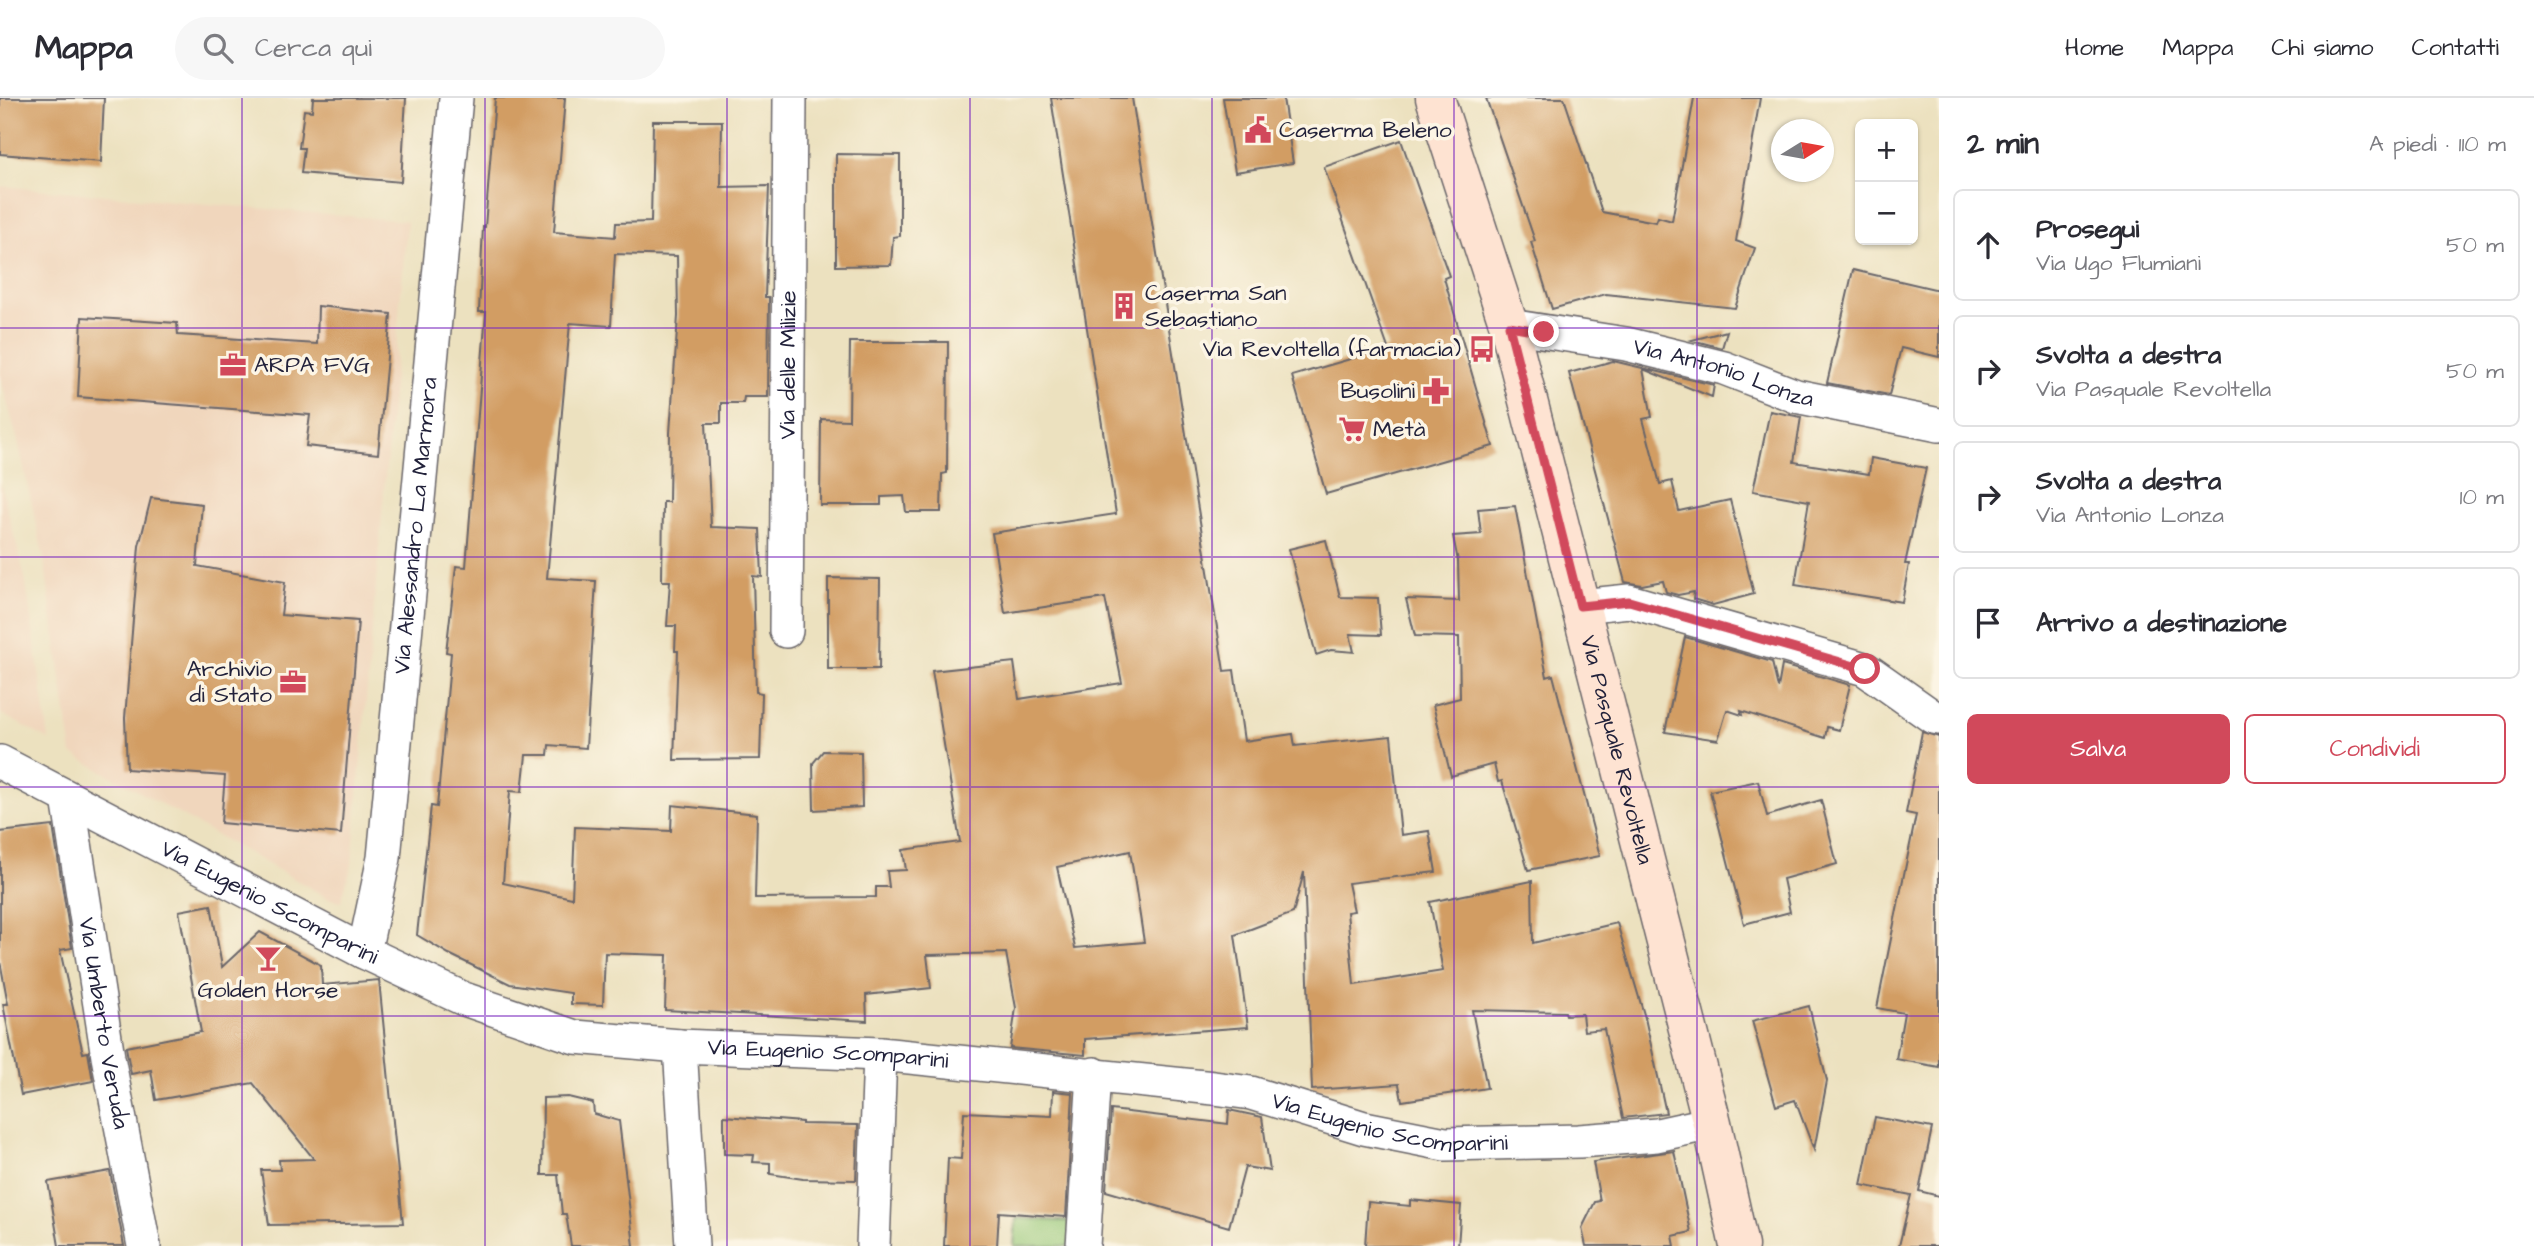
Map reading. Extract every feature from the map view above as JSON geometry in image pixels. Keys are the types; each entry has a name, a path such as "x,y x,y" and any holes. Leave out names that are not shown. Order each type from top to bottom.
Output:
{"main road":[{"name":"Via Pasquale Revoltella","path":"1435,98 1509,326 1712,1123 1738,1246"}],"street":[{"name":"Via Alessandro La Marmora","path":"365,952 384,858 456,98"},
{"name":"Via delle Milizie","path":"786,632 790,98"},
{"name":"Via Antonio Lonza","path":"1509,326 1626,344 1724,368 1796,396 1939,425"},
{"path":"1580,606 1629,601 1865,669 1933,717 1939,718"},
{"name":"Via Eugenio Scomparini","path":"0,762 365,952 464,999 575,1037 680,1046 880,1054 1094,1074 1251,1093 1364,1128 1445,1144 1580,1141 1657,1135 1712,1123"},
{"name":"Via Umberto Veruda","path":"68,798 108,1057 144,1246"},
{"path":"680,1046 692,1246"},
{"path":"873,1246 880,1054"},
{"path":"1083,1246 1094,1074"}],"shaded area":[{"path":"0,186 407,221 352,864 341,901 330,899 72,754 44,559 18,441 0,377"},
{"path":"0,481 25,577 49,740 0,713"}],"green space":[{"path":"1016,1218 1075,1222 1073,1246 1014,1246"}],"building":[{"path":"0,98 104,98 101,162 0,154"},
{"path":"313,98 406,98 401,182 301,173 304,148 299,148 304,110 312,111"},
{"path":"495,98 565,98 554,232 615,237 616,223 651,222 653,121 722,121 721,187 769,186 765,297 769,297 768,397 744,397 743,403 721,403 721,423 706,423 711,527 760,529 762,577 753,576 756,692 762,693 760,759 674,760 678,651 675,651 676,626 667,626 670,581 662,581 663,502 669,502 670,433 678,316 677,256 615,254 611,326 570,323 547,578 596,581 586,748 549,745 548,755 526,755 522,792 510,791 503,883 572,898 575,827 671,831 672,805 757,814 755,898 876,897 876,887 889,887 887,871 906,870 903,850 960,842 932,671 1014,662 1019,699 1122,683 1105,598 1005,613 992,533 1116,514 1051,98 1132,98 1224,671 1234,670 1244,741 1293,734 1295,746 1391,736 1401,835 1429,831 1436,872 1348,883 1354,911 1347,912 1354,985 1443,971 1430,902 1532,881 1533,943 1617,923 1645,1018 1666,1113 1623,1118 1604,1029 1584,1031 1582,1014 1566,1015 1565,1012 1472,1010 1487,1088 1402,1101 1399,1084 1312,1090 1304,872 1293,913 1235,935 1248,1027 1085,1039 1085,1055 1010,1048 1016,1008 1006,953 927,955 931,988 866,995 867,1021 665,1010 667,955 605,953 603,1005 571,1004 571,993 510,984 417,935 431,806 437,807 451,653 446,652 456,566 466,567 486,312 479,312","holes":["1130,851 1144,942 1075,948 1057,867"]},
{"name":"Caserma Beleno","path":"1223,98 1283,98 1293,163 1235,172"},
{"path":"1486,98 1564,98 1602,212 1656,222 1658,217 1672,221 1694,98 1760,98 1736,241 1755,248 1735,308 1606,294 1552,309 1531,242 1535,241"},
{"path":"1401,140 1449,276 1444,278 1493,446 1326,494 1292,376 1388,348 1324,167"},
{"path":"836,154 900,155 900,236 893,237 891,265 836,266"},
{"path":"1853,270 1939,290 1939,357 1901,348 1889,395 1827,383"},
{"name":"ARPA FVG","path":"318,306 391,314 378,454 306,446 310,415 78,397 82,317 177,323 178,335 317,344"},
{"path":"1727,331 1722,348 1692,340"},
{"path":"850,342 948,342 947,473 942,474 941,512 906,512 904,496 881,497 881,505 820,505 821,419 849,420"},
{"path":"1613,361 1714,385 1712,397 1643,369 1652,417 1643,419 1660,484 1672,481 1679,511 1730,500 1754,594 1713,605 1693,599 1694,592 1678,595 1666,592 1663,581 1642,585 1625,582 1569,373"},
{"path":"1770,411 1801,417 1794,462 1869,474 1871,458 1926,468 1905,564 1909,564 1902,602 1795,585 1809,501 1753,491"},
{"name":"Archivio di Stato","path":"151,498 202,504 197,566 285,582 281,615 358,621 341,834 221,823 225,776 127,769 125,718 139,546"},
{"path":"1515,506 1547,677 1553,675 1600,856 1528,870 1502,781 1498,782 1494,764 1451,776 1433,705 1460,698 1459,637 1415,636 1406,599 1459,601 1458,561 1453,536 1481,534 1478,509"},
{"path":"1326,540 1340,597 1378,598 1381,635 1350,634 1354,652 1331,650 1316,655 1289,549"},
{"path":"828,578 880,579 879,669 828,669"},
{"path":"1685,637 1772,662 1778,688 1782,665 1850,685 1839,730 1827,727 1825,738 1741,711 1742,715 1727,710 1718,740 1665,732"},
{"path":"1922,732 1939,737 1939,1067 1896,1059 1904,1013 1877,1008 1916,815 1906,813"},
{"path":"823,751 861,752 862,807 814,810 813,763"},
{"path":"1758,781 1767,816 1821,800 1837,864 1783,879 1790,912 1744,924 1710,791"},
{"path":"53,826 72,948 60,950 83,1053 88,1052 93,1081 21,1095 3,1004 8,1004 0,961 0,832"},
{"path":"211,905 222,967 260,932 321,965 322,985 379,980 403,1223 269,1225 261,1170 280,1170 279,1160 314,1159 253,1083 156,1100 151,1070 131,1074 126,1047 201,1032 179,911"},
{"path":"1809,1006 1827,1081 1814,1150 1795,1100 1776,1106 1752,1021"},
{"path":"1053,1091 1073,1093 1066,1217 999,1212 997,1246 944,1246 948,1158 961,1159 964,1112 1052,1116"},
{"path":"568,1097 593,1103 594,1114 619,1121 634,1246 571,1246 566,1214 562,1214 558,1175 542,1175 543,1098"},
{"path":"1111,1110 1228,1124 1229,1110 1262,1117 1270,1171 1245,1167 1229,1227 1106,1191"},
{"path":"724,1116 802,1124 858,1125 856,1180 803,1179 770,1174 770,1163 753,1162 754,1155 724,1154"},
{"path":"1875,1117 1932,1128 1919,1191 1939,1196 1939,1246 1899,1246 1911,1195 1861,1185"},
{"path":"1674,1151 1691,1232 1673,1236 1675,1246 1586,1246 1582,1228 1595,1202 1600,1201 1593,1162"},
{"path":"110,1171 124,1246 59,1246 48,1182"},
{"path":"1410,1200 1461,1205 1458,1246 1365,1246 1368,1202 1410,1206"}],"place":[{"name":"Caserma Beleno","path":"1258,130"},
{"name":"Caserma San Sebastiano","path":"1124,306"},
{"name":"Via Revoltella (farmacia)","path":"1482,349"},
{"name":"ARPA FVG","path":"233,365"},
{"name":"Busolini","path":"1436,391"},
{"name":"Metà","path":"1352,429"},
{"name":"Archivio di Stato","path":"293,682"},
{"name":"Golden Horse","path":"268,958"}],"route":[{"path":"1544,332 1509,326 1580,606 1629,601 1865,669"}]}
